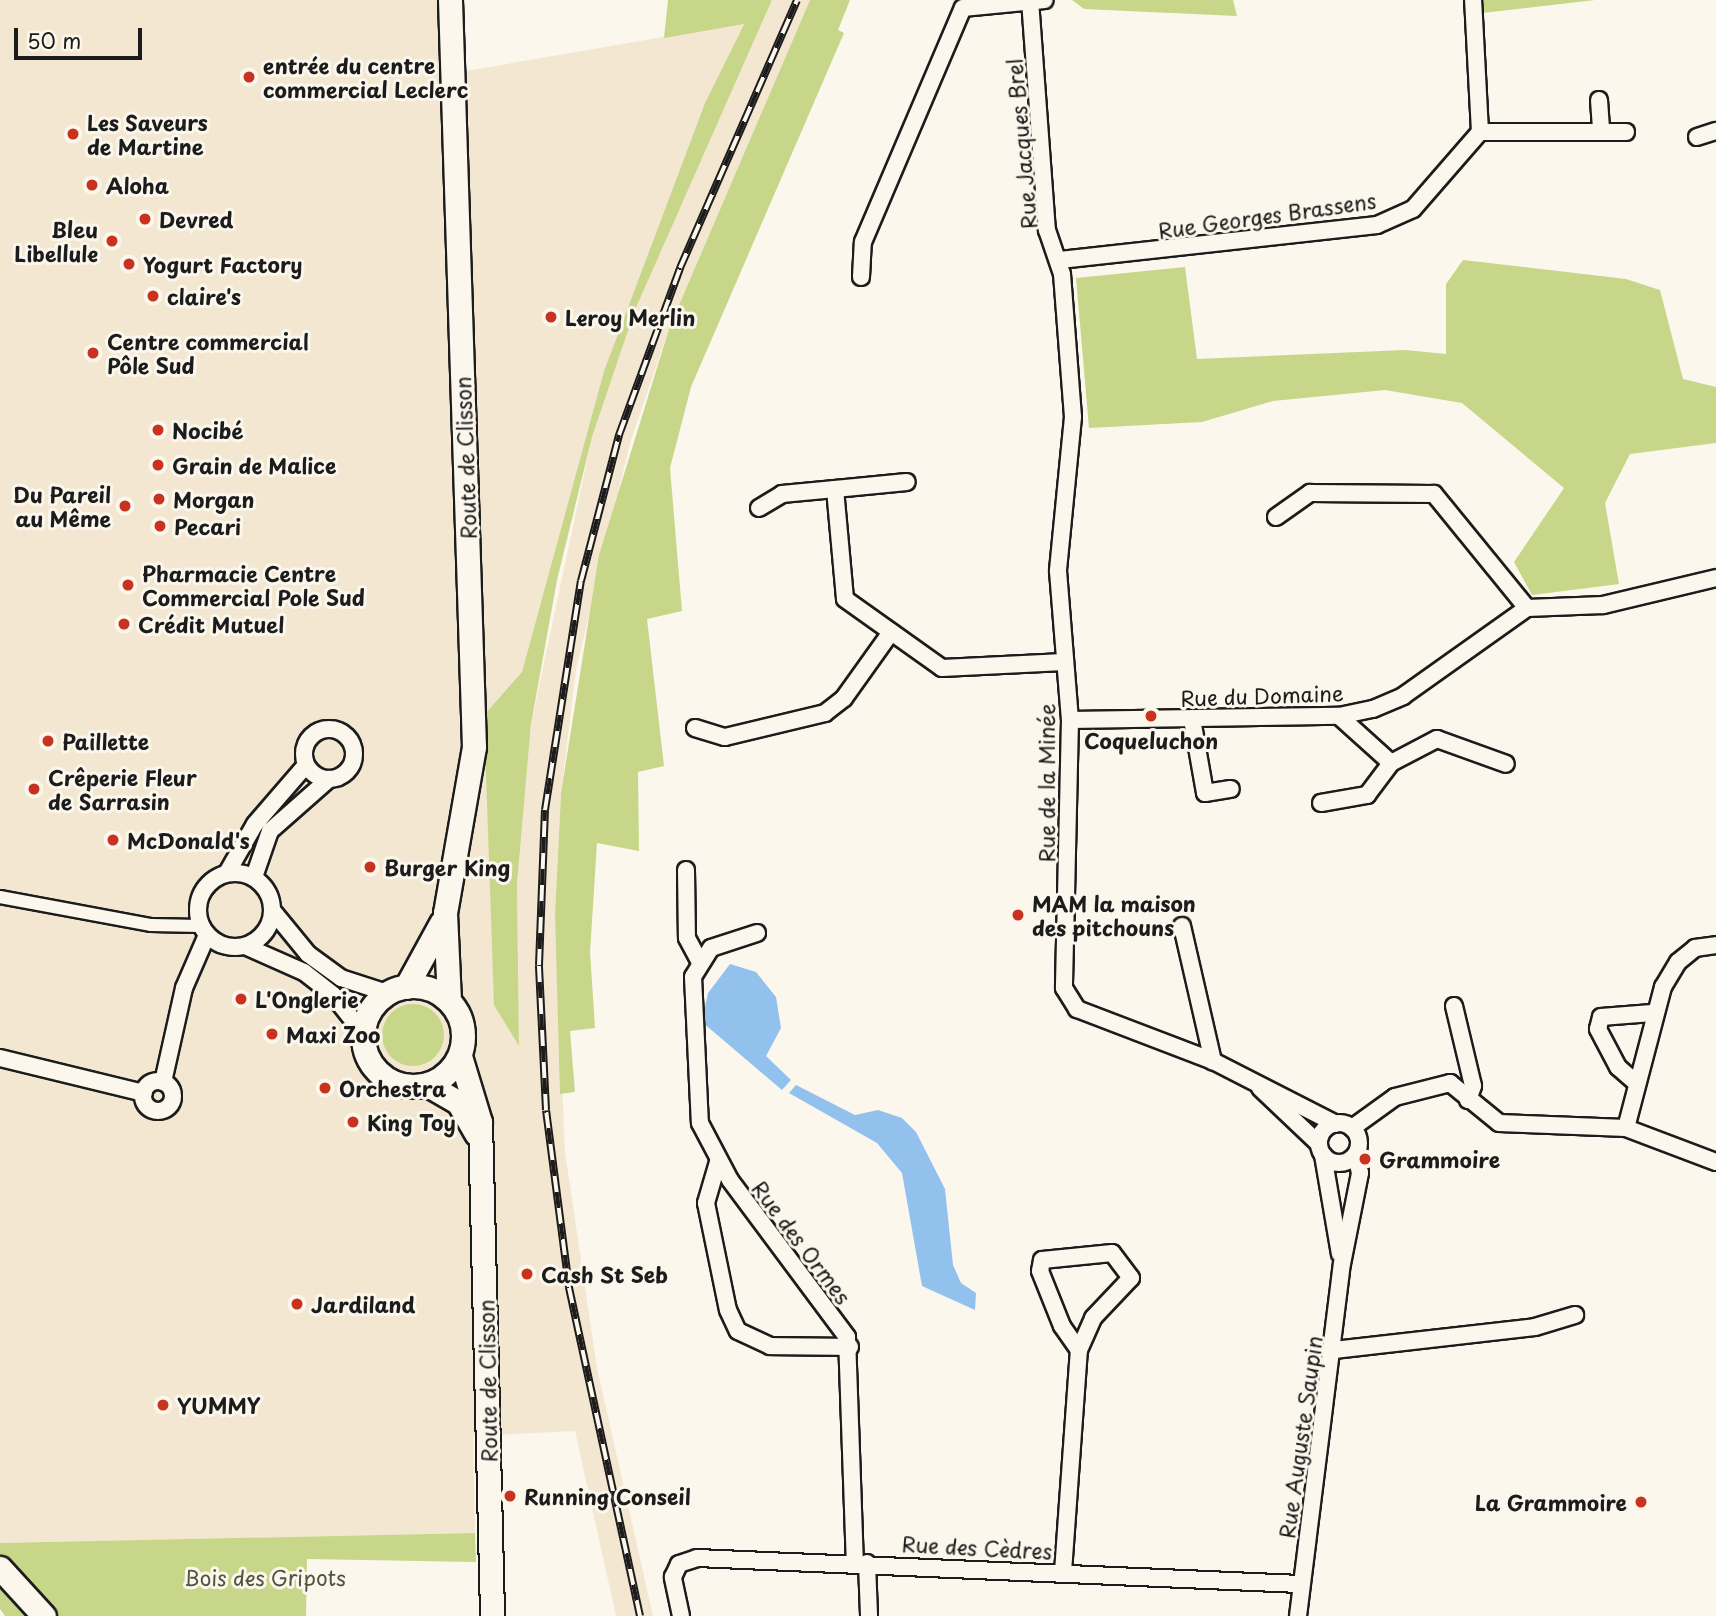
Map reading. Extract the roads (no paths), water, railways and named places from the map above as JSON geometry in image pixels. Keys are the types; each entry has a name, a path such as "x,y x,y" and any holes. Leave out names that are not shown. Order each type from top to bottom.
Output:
{"main road":[{"name":"Route de Clisson","path":"449,1002 445,913 474,747 450,0"},
{"name":"Route de Clisson","path":"397,990 445,913"},
{"path":"425,987 449,1002 462,1026 460,1056 428,1085 402,1086 383,1077 364,1050 363,1033 373,1006 397,990 425,987"},
{"name":"Route de Clisson","path":"460,1056 478,1100 481,1146 492,1616"},
{"name":"Route de Clisson","path":"428,1085 458,1102 481,1146"},
{"path":"0,1568 44,1616"}],"street":[{"path":"1473,0 1480,132 1601,128 1626,132"},
{"path":"861,277 863,242 963,8 1035,1"},
{"name":"Rue Jacques Brel","path":"1035,1 1047,230 1060,260 1069,366"},
{"path":"1599,100 1601,128"},
{"path":"1697,137 1716,131"},
{"name":"Rue Georges Brassens","path":"1060,260 1377,225 1413,209 1480,132"},
{"name":"Rue de la Minée","path":"1069,366 1072,426 1058,571 1063,662 1070,720 1064,988 1077,1009 1213,1061 1344,1126"},
{"path":"759,508 782,494 907,482"},
{"path":"835,489 845,598 950,671 1063,662"},
{"path":"1276,517 1310,493 1434,494 1527,608 1603,605 1716,578"},
{"name":"Rue du Domaine","path":"1070,720 1339,716 1403,696 1527,608"},
{"path":"695,728 724,737 825,713 844,698 891,632"},
{"path":"1339,716 1391,763"},
{"path":"1192,719 1205,793 1231,789"},
{"path":"0,1058 144,1093 163,1082 184,988 204,930 200,895 227,873 255,824 306,765 304,746 313,734 341,732 354,748 353,763 329,779 270,831 254,877"},
{"path":"1321,803 1367,795 1391,763 1437,738 1506,764"},
{"path":"306,765 329,779"},
{"path":"685,870 687,937 699,962 720,943 757,933"},
{"path":"227,873 254,877 267,891 272,910 308,954 341,978 397,990"},
{"path":"0,897 151,925 204,930 224,946 245,946 304,972 333,995 363,1033"},
{"path":"245,946 267,929 272,910"},
{"path":"1182,926 1213,1061"},
{"path":"1626,1128 1634,1082 1652,1013 1678,962 1695,948 1716,945"},
{"name":"Rue des Ormes","path":"699,962 691,1002 700,1123 718,1162 850,1348"},
{"path":"1454,1006 1473,1086 1468,1100"},
{"path":"1634,1082 1618,1067 1598,1029 1601,1017 1652,1013"},
{"name":"Rue de la Minée","path":"1251,1079 1321,1150"},
{"path":"144,1093 151,1109 165,1110 173,1093 163,1082"},
{"path":"1356,1155 1339,1163 1321,1150 1344,1126 1377,1106 1436,1082 1450,1083 1499,1123 1626,1128 1716,1162"},
{"name":"Rue Auguste Saupin","path":"1298,1616 1300,1584 1334,1350 1342,1264 1360,1173 1356,1155 1358,1137 1344,1126"},
{"name":"Rue Auguste Saupin","path":"1321,1150 1342,1264"},
{"path":"718,1162 706,1203 728,1310 738,1331 770,1346 850,1348 861,1562 869,1616"},
{"path":"1063,1572 1079,1350 1093,1318 1131,1278 1112,1253 1042,1259 1041,1271 1062,1326 1079,1350"},
{"path":"1334,1350 1535,1328 1575,1315"},
{"name":"Rue des Cèdres","path":"681,1616 674,1588 675,1568 686,1560 861,1562 1300,1584"}],"water":[{"path":"730,964 756,972 776,997 781,1028 766,1056 791,1080 782,1090 702,1022 708,993"},
{"path":"796,1085 855,1115 878,1110 902,1118 916,1132 945,1189 953,1265 961,1283 976,1293 975,1310 922,1286 902,1173 877,1143 789,1093"}],"railway":[{"path":"640,1616 569,1287 546,1110 539,965 545,810 581,581 619,435 680,268 797,0"}],"place":[{"name":"entrée du centre commercial Leclerc","path":"249,77"},
{"name":"Les Saveurs de Martine","path":"73,134"},
{"name":"Aloha","path":"92,185"},
{"name":"Devred","path":"145,219"},
{"name":"Bleu Libellule","path":"112,241"},
{"name":"Yogurt Factory","path":"129,264"},
{"name":"claire's","path":"153,296"},
{"name":"Leroy Merlin","path":"551,317"},
{"name":"Centre commercial Pôle Sud","path":"93,353"},
{"name":"Nocibé","path":"158,430"},
{"name":"Grain de Malice","path":"158,465"},
{"name":"Morgan","path":"159,499"},
{"name":"Du Pareil au Même","path":"125,506"},
{"name":"Pecari","path":"160,526"},
{"name":"Pharmacie Centre Commercial Pole Sud","path":"128,585"},
{"name":"Crédit Mutuel","path":"124,624"},
{"name":"Coqueluchon","path":"1151,716"},
{"name":"Paillette","path":"48,741"},
{"name":"Crêperie Fleur de Sarrasin","path":"34,789"},
{"name":"McDonald's","path":"113,840"},
{"name":"Burger King","path":"370,867"},
{"name":"MAM la maison des pitchouns","path":"1018,915"},
{"name":"L'Onglerie","path":"241,999"},
{"name":"Maxi Zoo","path":"272,1034"},
{"name":"Orchestra","path":"325,1088"},
{"name":"King Toy","path":"353,1122"},
{"name":"Grammoire","path":"1365,1159"},
{"name":"Cash St Seb","path":"527,1274"},
{"name":"Jardiland","path":"297,1304"},
{"name":"YUMMY","path":"163,1405"},
{"name":"Running Conseil","path":"510,1496"},
{"name":"La Grammoire","path":"1641,1502"}],"park label":[{"name":"Bois des Gripots","path":"265,1577"}]}
